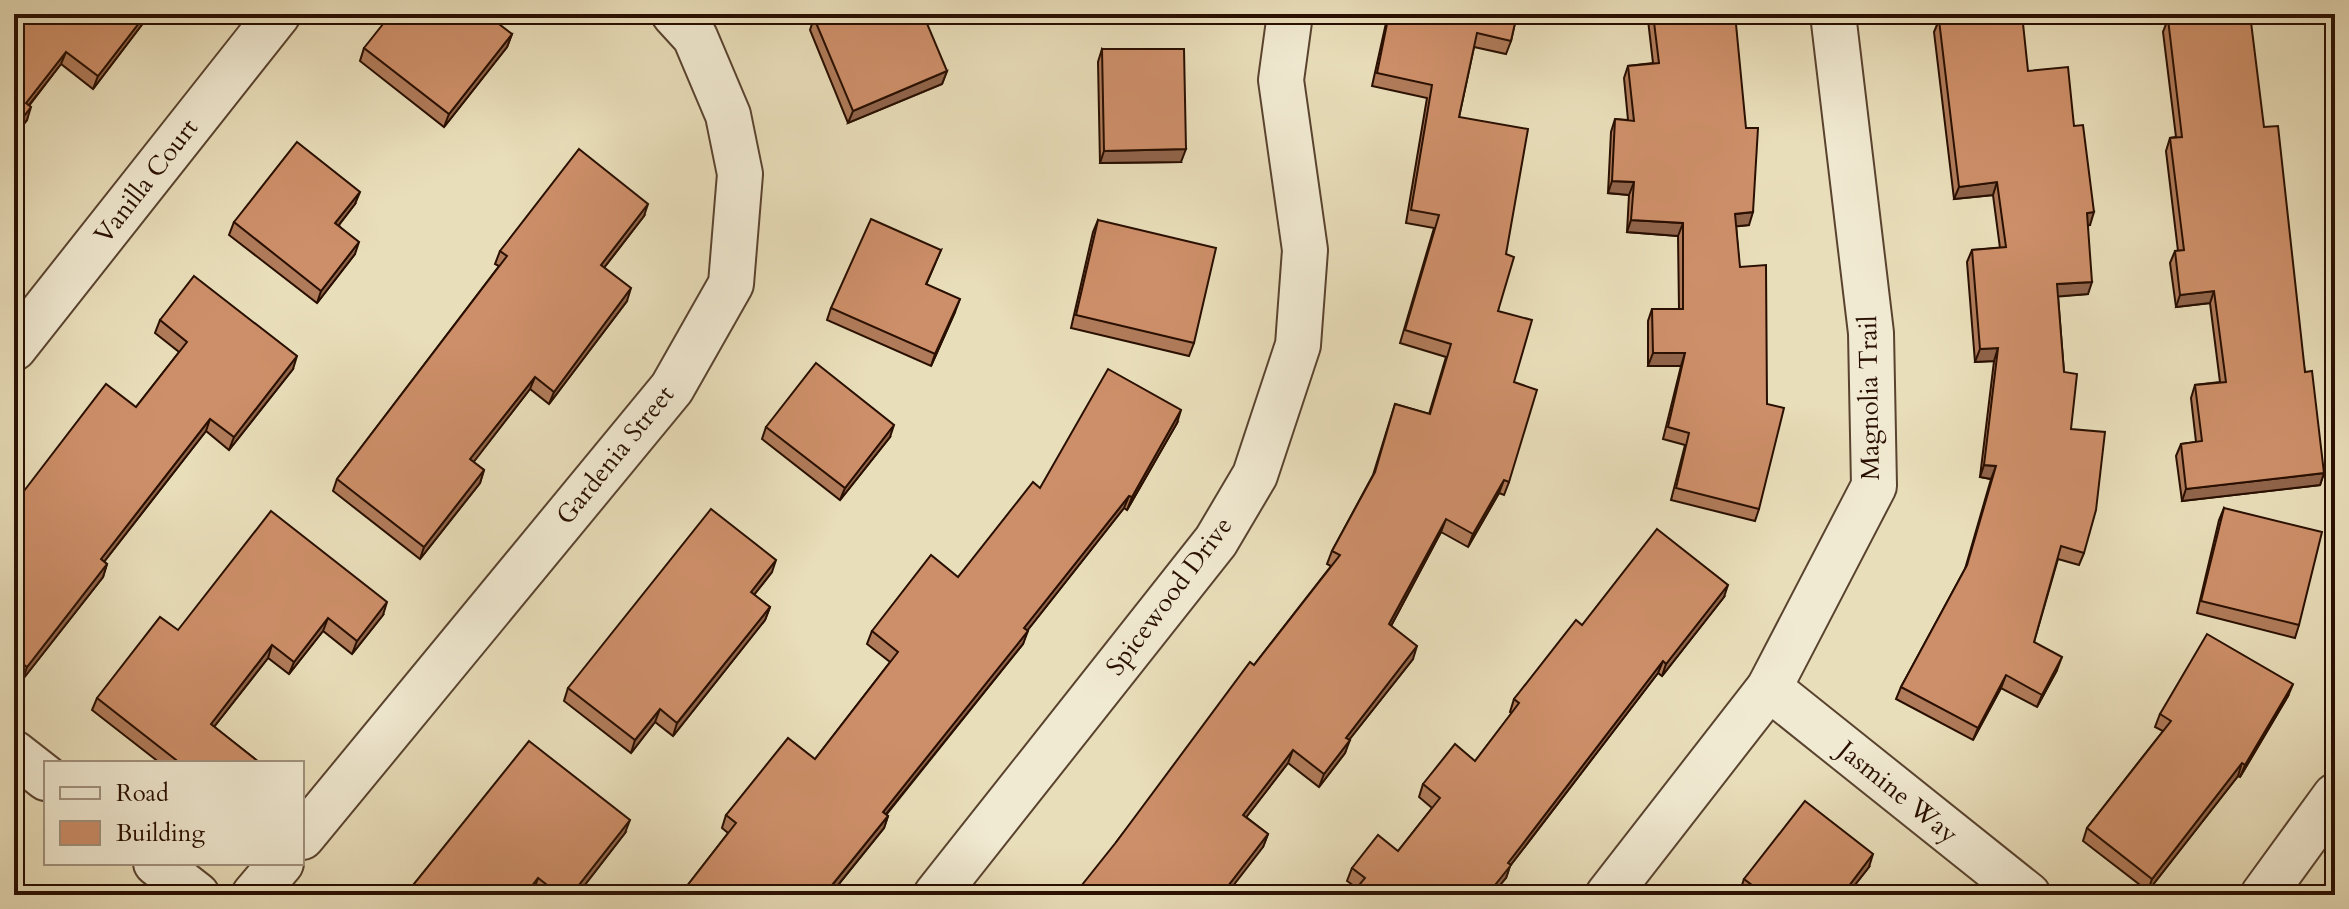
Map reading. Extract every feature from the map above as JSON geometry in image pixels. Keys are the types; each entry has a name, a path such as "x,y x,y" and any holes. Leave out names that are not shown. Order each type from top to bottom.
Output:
{"street":[{"name":"Vanilla Court","path":"14,348 278,14"},
{"name":"Gardenia Street","path":"304,835 672,388 731,284 740,174 728,115 695,37 674,14"},
{"name":"Spicewood Drive","path":"936,895 1216,541 1255,475 1298,345 1305,250 1281,80 1290,14"},
{"name":"Magnolia Trail","path":"1608,895 1769,688 1874,486 1871,333 1833,14"},
{"name":"Jasmine Way","path":"1769,688 2028,895"},
{"path":"14,753 44,776"},
{"path":"2263,895 2335,796"},
{"path":"159,865 197,895"},
{"path":"254,895 279,865"}],"building":[{"path":"14,14 146,14 98,76 66,52 26,103 31,107 14,129"},
{"path":"391,14 486,14 512,34 449,114 364,48"},
{"path":"824,14 923,14 947,71 853,111 814,18"},
{"path":"1389,14 1517,14 1511,41 1477,33 1459,117 1528,129 1506,254 1514,257 1498,311 1532,320 1514,382 1537,390 1509,482 1504,480 1473,534 1446,519 1389,624 1417,646 1346,738 1350,740 1324,774 1293,750 1243,815 1268,834 1221,895 1074,895 1250,662 1254,665 1340,555 1332,551 1375,472 1395,404 1430,414 1451,344 1405,330 1439,215 1411,210 1432,85 1377,73"},
{"path":"1653,14 1735,14 1746,128 1758,128 1753,212 1735,214 1740,267 1766,265 1767,404 1784,408 1759,509 1676,488 1689,433 1668,427 1685,353 1653,353 1652,309 1683,309 1683,223 1631,220 1634,182 1612,181 1615,119 1634,121 1628,66 1659,63"},
{"path":"2022,14 2028,71 2068,67 2074,126 2083,125 2094,212 2087,213 2092,282 2057,284 2064,372 2077,374 2071,429 2105,432 2096,510 2084,553 2061,546 2034,642 2062,657 2042,695 2006,675 1978,728 1901,687 1967,565 1996,466 1984,465 1998,348 1980,349 1972,250 2006,247 1997,182 1959,187 1939,20"},
{"path":"2250,14 2264,127 2278,126 2305,372 2312,371 2324,473 2186,489 2181,444 2202,441 2195,385 2226,382 2214,291 2180,295 2175,251 2184,250 2170,138 2182,137 2168,19"},
{"path":"1102,49 1184,49 1186,149 1104,151"},
{"path":"297,142 360,192 335,223 359,242 321,291 234,222"},
{"path":"579,149 648,204 601,265 631,288 554,392 535,377 470,459 484,470 424,547 337,479 507,256 500,251"},
{"path":"871,219 941,250 926,284 960,299 935,354 831,308"},
{"path":"1098,220 1216,248 1194,343 1076,315"},
{"path":"194,276 297,356 234,437 210,419 101,559 107,564 27,667 14,657 14,504 106,384 136,407 187,342 160,320"},
{"path":"816,363 894,425 845,488 766,427"},
{"path":"1108,369 1181,410 1132,497 1129,496 1024,628 1028,631 883,812 888,816 824,895 680,895 736,823 726,815 788,738 815,759 898,652 872,631 931,555 958,577 1033,482 1040,488"},
{"path":"2224,508 2322,532 2299,625 2201,601"},
{"path":"711,509 776,560 751,592 770,607 677,723 660,709 635,740 568,688"},
{"path":"271,511 387,602 357,641 328,618 294,662 272,645 211,724 257,761 177,761 97,698 160,617 178,630"},
{"path":"1657,529 1728,585 1666,664 1663,661 1508,863 1511,865 1487,895 1351,895 1365,878 1352,868 1378,835 1398,851 1440,798 1423,784 1455,744 1475,761 1519,703 1514,699 1576,620 1582,625"},
{"path":"2207,634 2293,684 2245,765 2242,763 2152,879 2087,828 2171,721 2160,714"},
{"path":"529,741 630,820 571,895 560,895 538,878 525,895 405,895"},
{"path":"1805,801 1873,854 1842,895 1765,895 1744,879"}]}
